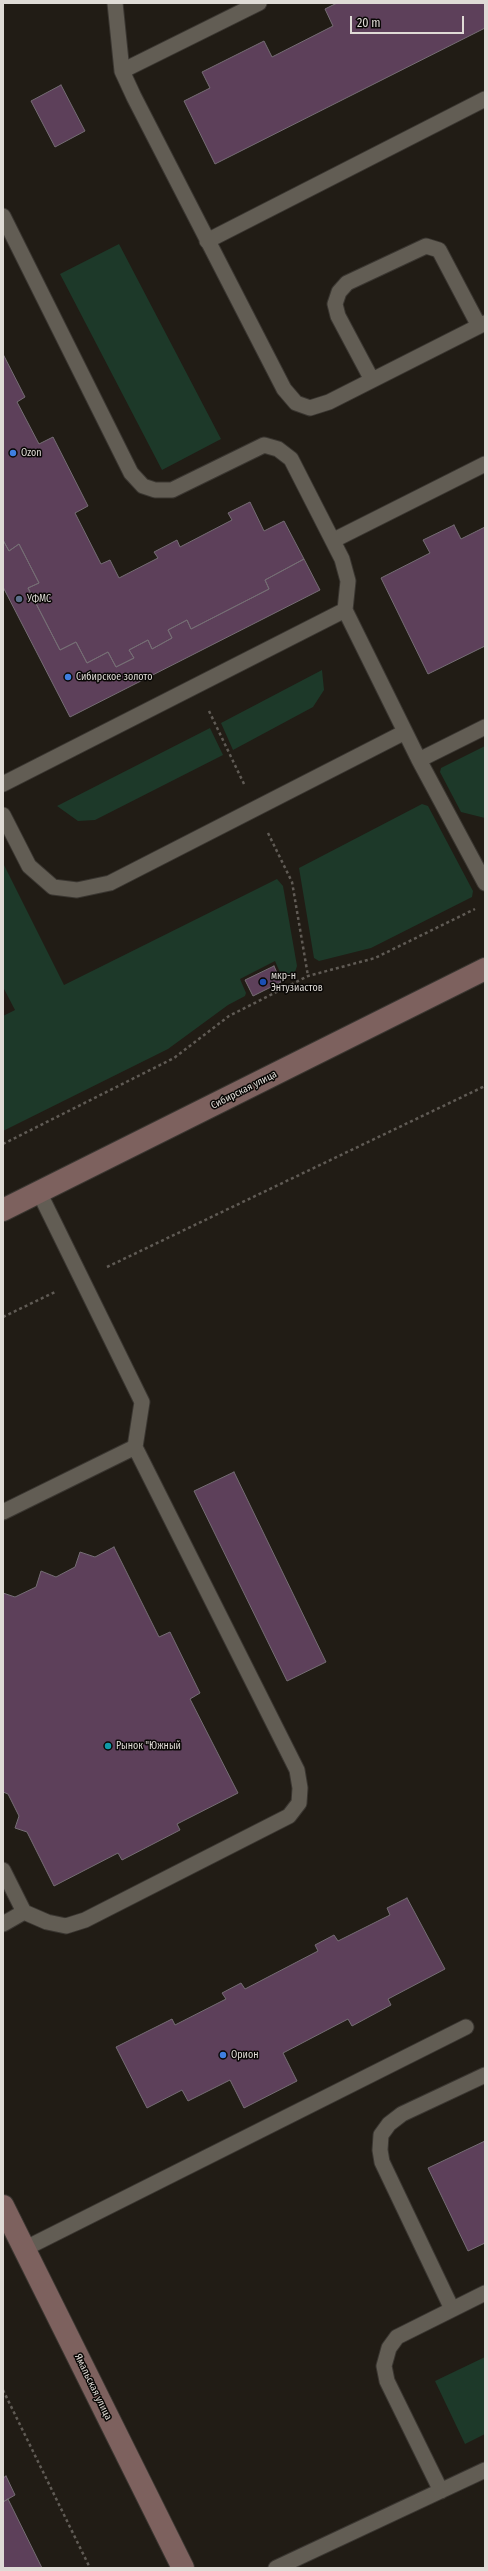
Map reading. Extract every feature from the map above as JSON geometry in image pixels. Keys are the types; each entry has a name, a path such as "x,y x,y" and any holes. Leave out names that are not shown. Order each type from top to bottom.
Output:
{"main road":[{"name":"Сибирская улица","path":"3,1210 485,969"},
{"name":"Ямальская улица","path":"3,2206 183,2568"}],"lane":[{"path":"115,3 122,71 284,389 296,402 310,408 329,402 482,324 439,250 426,246 347,284 339,292 335,304 336,310 372,380"},
{"path":"122,71 259,3"},
{"path":"208,241 485,99"},
{"path":"3,216 131,473 143,486 155,490 172,490 250,450 264,445 278,449 291,459 342,558 348,581 345,610 419,760 485,883"},
{"path":"334,540 485,464"},
{"path":"3,784 345,610"},
{"path":"419,760 485,727"},
{"path":"3,815 29,866 53,887 83,889 110,883 405,732"},
{"path":"3,1870 24,1912 47,1922 66,1926 85,1920 289,1816 299,1803 300,1788 297,1770 134,1447 142,1402 39,1192"},
{"path":"3,1512 134,1447"},
{"path":"3,1924 24,1912"},
{"path":"24,2249 466,2027"},
{"path":"452,2309 382,2162 380,2150 381,2135 389,2124 402,2114 485,2075"},
{"path":"441,2491 387,2381 384,2366 389,2348 397,2336 485,2293"},
{"path":"276,2568 485,2470"}],"path":[{"path":"3,1144 174,1058 229,1016 308,976 375,958 478,907"},
{"path":"3,1317 485,1086"},
{"path":"3,2390 90,2568"}],"green space":[{"path":"119,244 221,439 162,470 60,274"},
{"path":"322,670 324,690 313,707 233,750 221,723"},
{"path":"210,728 223,755 95,820 78,821 57,806"},
{"path":"485,746 485,818 461,812 440,772 441,768"},
{"path":"422,804 428,806 473,891 472,897 371,948 319,961 314,958 299,868"},
{"path":"3,863 64,985 277,879 283,886 297,966 295,972 282,977 275,961 240,979 246,993 245,996 228,1005 168,1049 3,1131 3,1016 15,1010 3,987"},
{"path":"485,2357 485,2434 465,2444 435,2381"}],"building":[{"path":"337,3 485,3 485,28 215,164 184,101 210,88 202,72 264,41 272,57 333,26 325,9"},
{"path":"61,85 85,131 55,147 31,101"},
{"path":"3,354 25,397 17,402 39,444 53,437 88,506 75,513 101,564 110,560 119,578 158,558 154,552 177,540 180,547 232,520 228,513 250,502 264,531 284,521 304,559 265,580 269,589 191,629 187,620 168,630 172,638 152,649 148,640 129,650 134,658 116,667 108,652 87,663 76,642 60,650 28,588 39,583 19,544 9,551 3,540"},
{"path":"454,525 461,539 485,527 485,646 428,674 381,578 430,553 423,540"},
{"path":"3,540 9,551 19,544 39,583 28,588 60,650 76,642 87,663 108,652 116,667 134,658 129,650 148,640 152,649 172,638 168,630 187,620 191,629 269,589 265,580 304,559 320,590 70,717 3,587"},
{"path":"274,966 281,982 253,996 245,980"},
{"path":"234,1472 326,1662 287,1681 194,1491"},
{"name":"Рынок \"Южный","path":"114,1547 159,1637 170,1632 200,1693 190,1699 238,1793 177,1824 180,1830 122,1860 118,1853 54,1886 27,1832 15,1828 19,1816 8,1794 3,1792 3,1593 15,1597 36,1587 41,1571 56,1577 75,1567 80,1552 95,1557"},
{"path":"407,1898 445,1969 388,1999 391,2005 352,2026 348,2019 283,2053 297,2081 244,2108 230,2080 188,2101 182,2090 147,2108 116,2047 172,2019 175,2025 226,1999 222,1993 241,1983 245,1989 318,1951 315,1945 334,1935 338,1941 390,1915 387,1908"},
{"path":"485,2141 485,2243 468,2251 428,2168"},
{"path":"6,2476 15,2495 3,2502 3,2478"},
{"path":"8,2499 42,2568 3,2568 3,2502"}],"place":[{"name":"Ozon","path":"13,453"},
{"name":"УФМС","path":"19,599"},
{"name":"Сибирское золото","path":"68,677"},
{"name":"мкр-н Энтузиастов","path":"263,982"},
{"name":"Рынок \"Южный","path":"108,1746"},
{"name":"Орион","path":"223,2055"}]}
